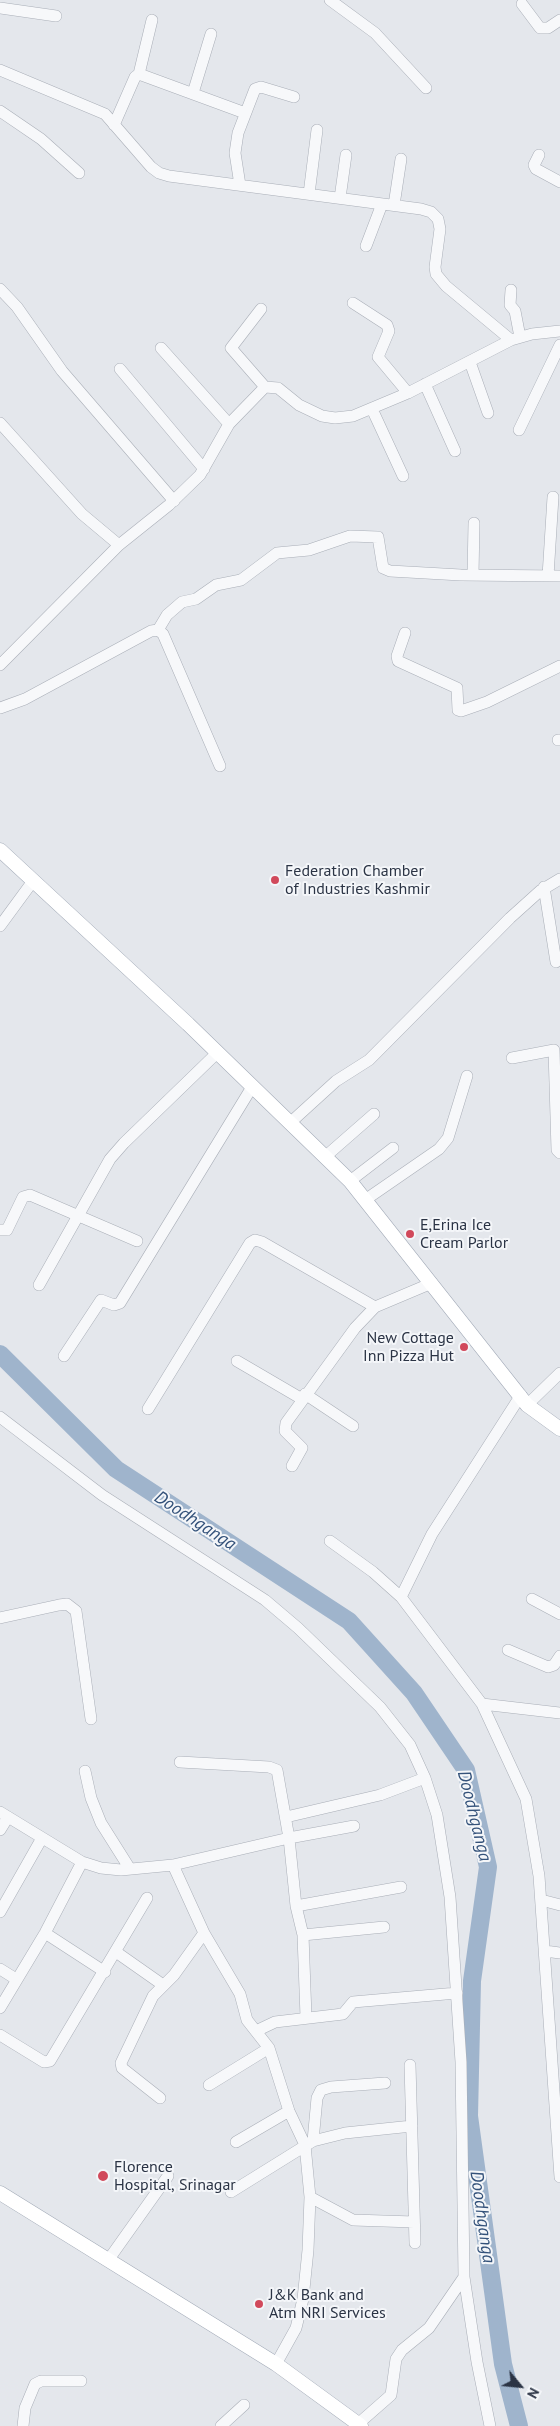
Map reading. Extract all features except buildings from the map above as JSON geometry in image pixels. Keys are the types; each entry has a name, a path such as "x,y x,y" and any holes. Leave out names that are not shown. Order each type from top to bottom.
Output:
{"main road":[{"path":"0,850 326,1156 350,1181 524,1400 560,1429"},
{"path":"0,2192 276,2364 360,2425"}],"street":[{"path":"330,0 374,33 426,88"},
{"path":"522,4 540,28 548,28 560,20"},
{"path":"0,8 56,16"},
{"path":"114,125 135,77 139,74 152,20"},
{"path":"193,93 211,34"},
{"path":"0,70 100,111 158,173 394,205 431,212 438,219 440,229 436,274 446,286 515,339"},
{"path":"139,74 245,113"},
{"path":"240,185 235,153 238,133 257,87 294,97"},
{"path":"0,111 41,139 78,173"},
{"path":"309,194 317,130"},
{"path":"340,198 346,155"},
{"path":"539,155 534,165 536,169 560,182"},
{"path":"394,205 401,159"},
{"path":"366,246 382,204"},
{"path":"0,289 17,307 62,371 174,501"},
{"path":"511,290 510,305 515,310 515,339"},
{"path":"353,304 388,325 389,331 378,357 408,393"},
{"path":"261,309 231,348 266,387 278,388 299,405 322,416 345,417 372,409 515,339 560,331"},
{"path":"519,430 560,345"},
{"path":"161,348 229,424"},
{"path":"470,362 488,413"},
{"path":"120,369 204,469"},
{"path":"425,384 455,450"},
{"path":"0,665 119,545 174,501 204,469 229,424 266,387"},
{"path":"372,409 403,476"},
{"path":"0,423 82,514 119,545"},
{"path":"158,630 167,615 182,602 196,599 216,585 241,580 277,553 309,550 350,536 378,537 383,568 387,570 473,576 554,576 553,497"},
{"path":"473,576 474,524"},
{"path":"0,708 25,699 151,631 158,630 163,634 220,766"},
{"path":"406,633 397,656 398,661 457,688 458,710 461,711 487,702 560,666"},
{"path":"291,1122 336,1081 369,1060 510,918 544,887 560,879"},
{"path":"0,926 33,880"},
{"path":"544,887 556,962"},
{"path":"512,1058 557,1049 557,1150 560,1154"},
{"path":"39,1285 76,1216 110,1159 124,1143 217,1053"},
{"path":"365,1200 439,1149 448,1138 467,1076"},
{"path":"64,1356 101,1300 114,1305 120,1303 252,1087"},
{"path":"326,1156 374,1114"},
{"path":"350,1181 393,1148"},
{"path":"0,1230 7,1230 26,1194 137,1241"},
{"path":"148,1409 250,1243 255,1240 262,1242 375,1307"},
{"path":"292,1466 302,1448 284,1431 285,1427 304,1397 355,1328 375,1307 432,1283"},
{"path":"237,1360 353,1426"},
{"path":"401,1597 432,1534 524,1400 560,1373"},
{"path":"0,1417 102,1495 265,1600 298,1628 380,1707 410,1746 426,1778 437,1815 450,1898 462,2062 464,2277 477,2362 490,2426"},
{"path":"330,1542 373,1572 401,1597 482,1704 526,1799 539,1876 544,1951 555,2041 560,2177"},
{"path":"532,1599 560,1614"},
{"path":"0,1618 67,1604 76,1611 90,1719"},
{"path":"508,1650 548,1667 554,1665 560,1656"},
{"path":"482,1704 560,1713"},
{"path":"180,1762 274,1768 278,1770 289,1838 296,1906 303,1936 306,2017"},
{"path":"85,1770 91,1798 101,1823 130,1869"},
{"path":"286,1817 380,1795 426,1778"},
{"path":"0,1830 4,1814 82,1862 102,1868 130,1869 173,1865 289,1838 354,1826"},
{"path":"0,1912 42,1838"},
{"path":"0,2008 45,1933 82,1862"},
{"path":"173,1865 204,1932 240,1994 247,2020 269,2048 289,2111 309,2143"},
{"path":"296,1906 401,1887"},
{"path":"0,2034 44,2062 50,2060 105,1972 147,1898"},
{"path":"541,1900 560,1905"},
{"path":"303,1936 384,1927"},
{"path":"160,2098 121,2066 153,1996 174,1975 204,1932"},
{"path":"45,1933 105,1972"},
{"path":"544,1951 560,1952"},
{"path":"116,1952 163,1985"},
{"path":"0,1969 16,1980"},
{"path":"256,2031 271,2022 343,2014 353,2002 457,1993"},
{"path":"209,2085 269,2048"},
{"path":"410,2065 415,2243"},
{"path":"276,2364 300,2317 308,2250 310,2197 309,2143 317,2098 321,2090 331,2086 385,2083"},
{"path":"236,2142 289,2111"},
{"path":"232,2192 309,2143 345,2133 412,2126"},
{"path":"109,2259 168,2176"},
{"path":"310,2197 354,2220 414,2222"},
{"path":"360,2425 391,2395 396,2359 402,2350 430,2328 464,2277"},
{"path":"23,2426 27,2403 35,2384 41,2381 81,2381"},
{"path":"221,2426 244,2405"}],"waterway":[{"name":"Doodhganga","path":"0,1354 116,1469 349,1621 414,1693 466,1770 488,1867 472,1981 469,2116 503,2364 519,2426"}],"place":[{"name":"Federation Chamber of Industries Kashmir","path":"275,880"},
{"name":"E,Erina Ice Cream Parlor","path":"410,1234"},
{"name":"New Cottage Inn Pizza Hut","path":"464,1347"},
{"name":"Florence Hospital, Srinagar","path":"103,2176"},
{"name":"J&K Bank and Atm NRI Services","path":"259,2304"}]}
